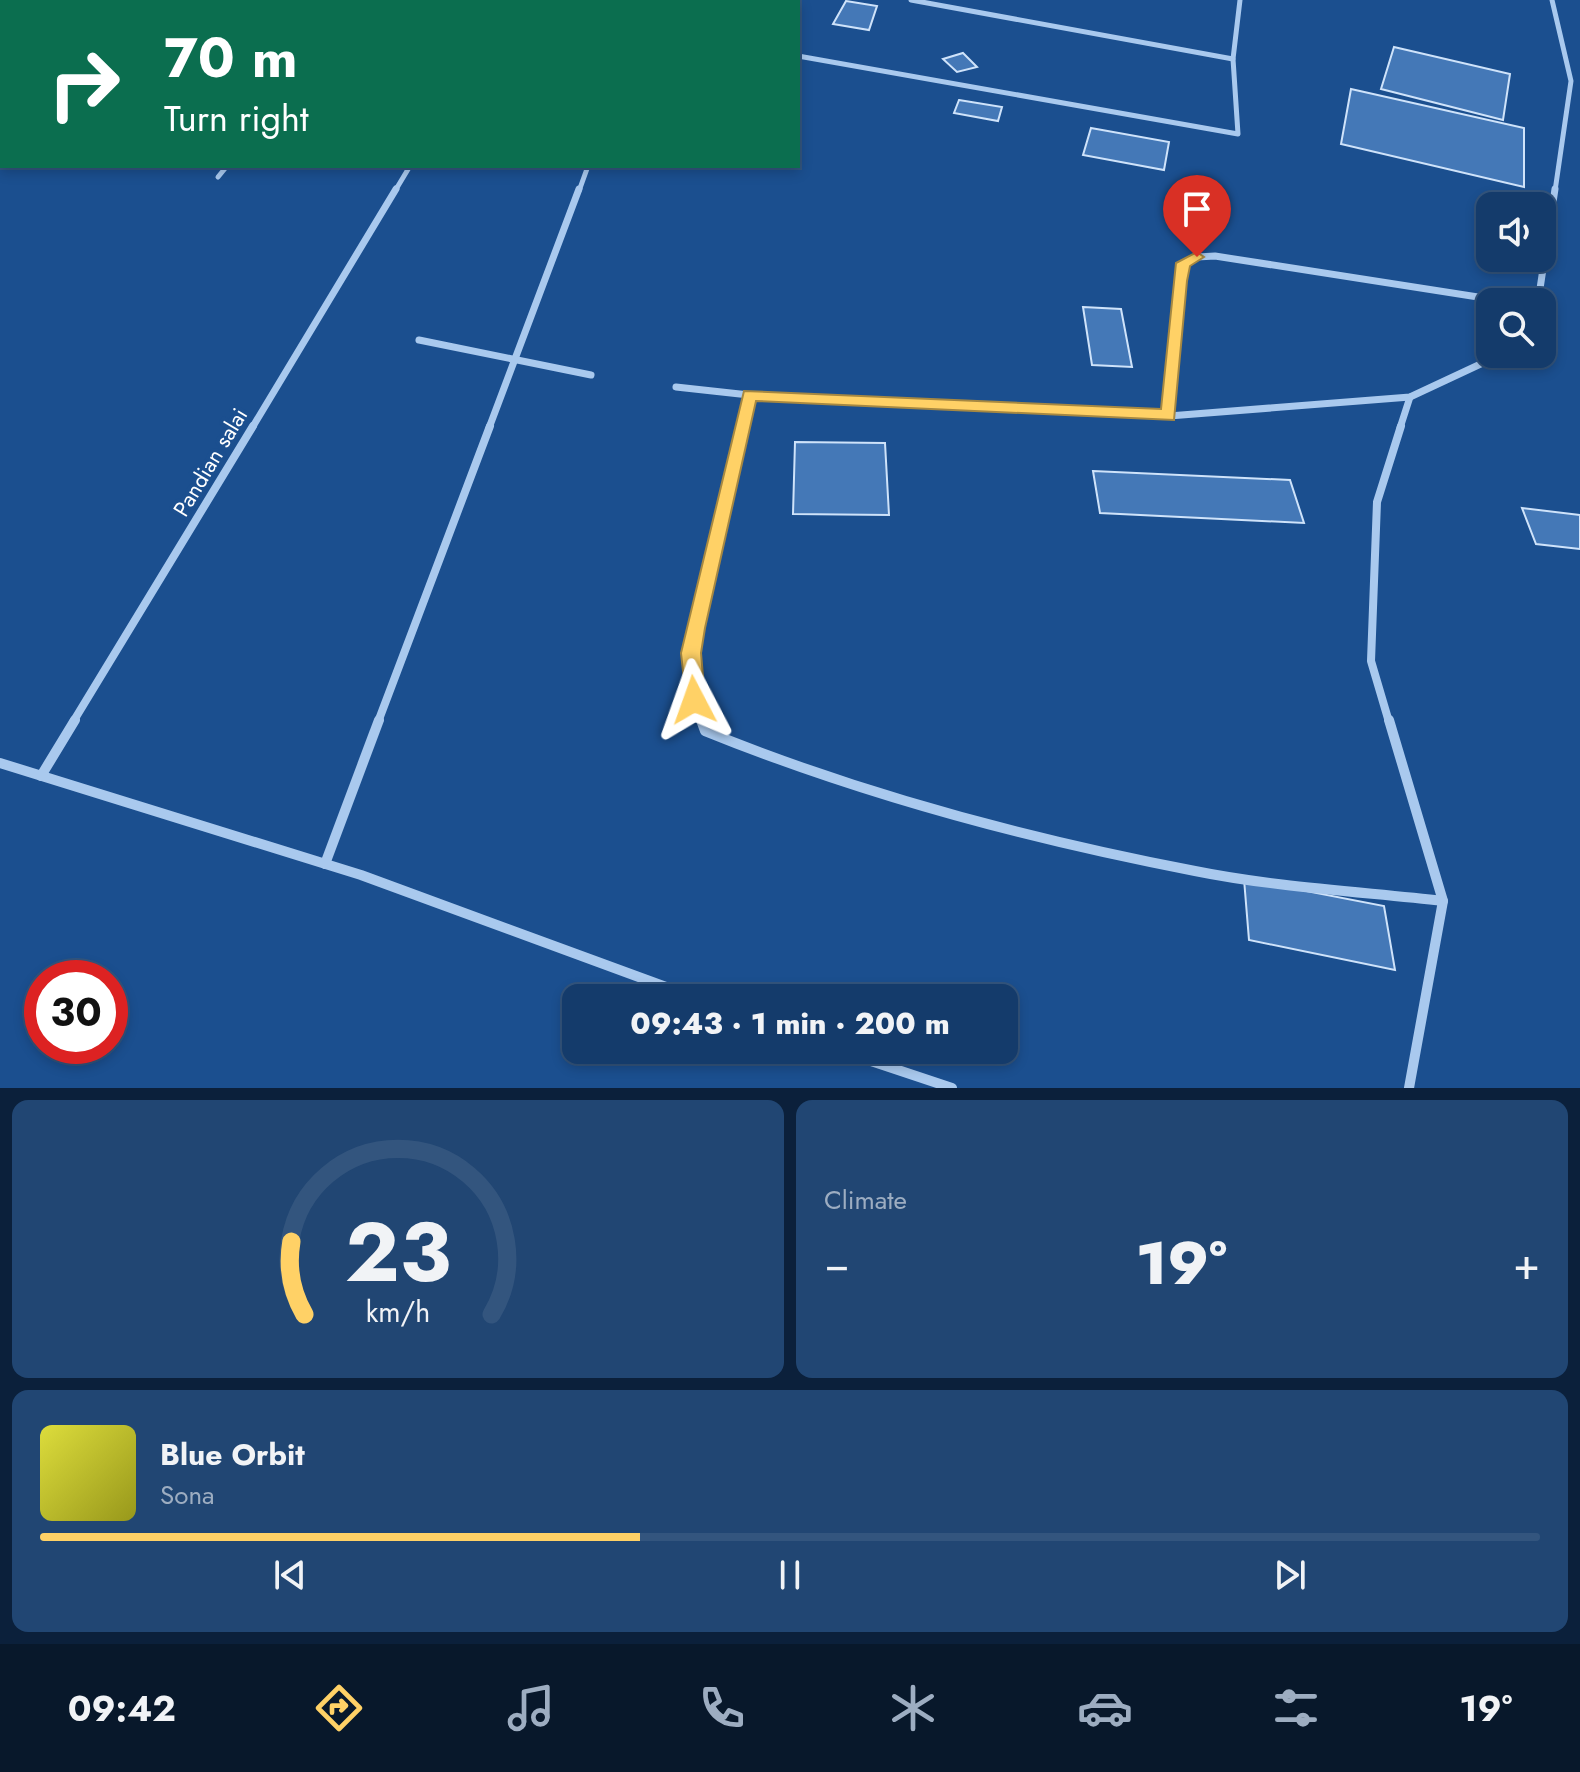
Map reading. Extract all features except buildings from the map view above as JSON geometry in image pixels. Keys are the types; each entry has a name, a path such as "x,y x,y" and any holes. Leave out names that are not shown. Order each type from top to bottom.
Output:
{"street":[{"path":"911,0 1233,59"},
{"path":"800,56 1238,134 1233,59 1240,0"},
{"path":"1540,288 1571,81 1552,0"},
{"path":"1571,81 1580,82"},
{"path":"218,177 225,168"},
{"name":"Pandian salai","path":"41,776 409,168"},
{"path":"325,864 587,168"},
{"path":"1169,416 1180,281 1184,263 1197,257 1215,256 1476,297"},
{"path":"419,340 591,375"},
{"path":"676,387 749,395 1169,416 1410,397 1476,366"},
{"path":"749,395 705,579 691,653 694,700 705,731 774,759 930,810 1022,833 1198,872 1443,901"},
{"path":"1409,1088 1443,901 1371,661 1377,502 1410,397"},
{"path":"0,763 325,864 657,984"},
{"path":"880,1064 952,1088"}],"route":[{"path":"694,700 691,653 705,579 749,395 1169,416 1180,281 1184,263 1197,257"}]}
